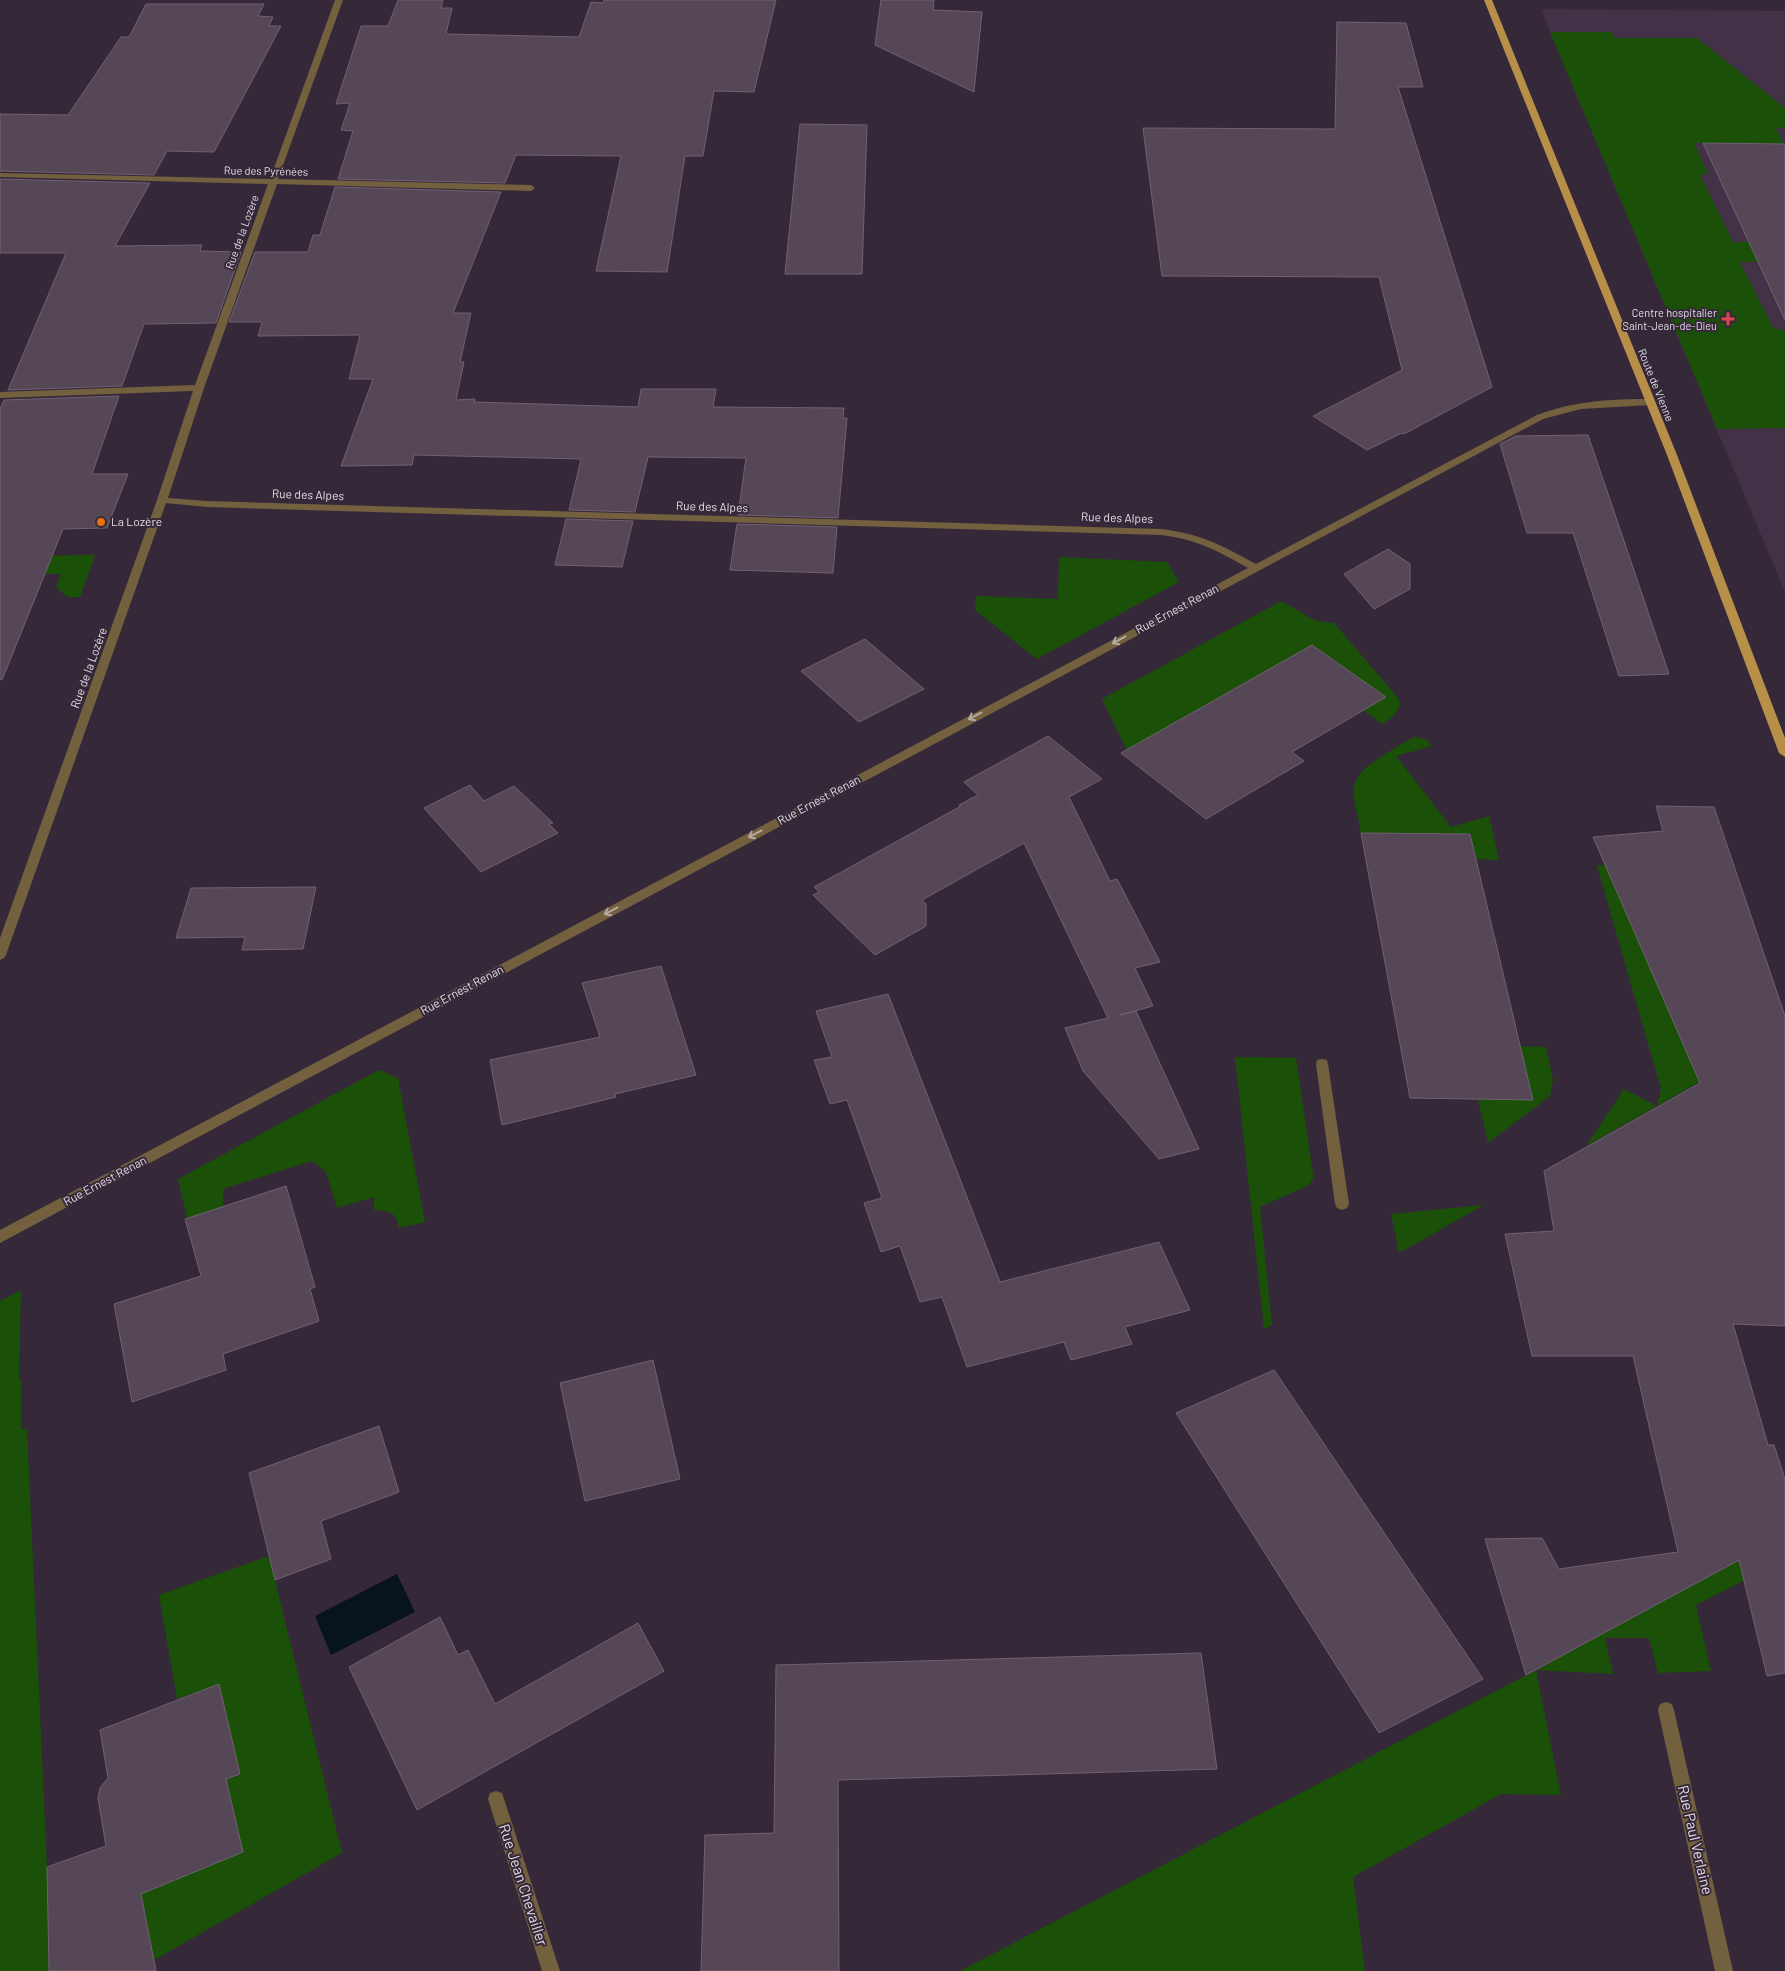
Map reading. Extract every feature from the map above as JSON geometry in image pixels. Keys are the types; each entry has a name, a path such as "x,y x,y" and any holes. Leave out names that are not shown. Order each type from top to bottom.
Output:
{"main road":[{"name":"Route de Vienne","path":"1488,0 1715,565 1785,753"}],"street":[{"name":"Rue de la Lozère","path":"0,955 162,500 199,388 339,0"},
{"name":"Rue des Pyrénées","path":"0,175 531,188"},
{"path":"0,395 199,388"},
{"name":"Rue Ernest Renan","path":"0,1237 1254,567 1540,417 1558,409 1584,404 1650,402"},
{"name":"Rue des Alpes","path":"162,500 207,504 1161,532 1184,535 1210,543 1254,567"},
{"path":"1322,1064 1342,1204"},
{"name":"Rue Paul Verlaine","path":"1666,1710 1724,1971"},
{"name":"Rue Jean Chevailler","path":"496,1800 551,1971"}],"shaded area":[{"name":"Centre hospitalier Saint-Jean-de-Dieu","path":"1541,9 1785,11 1785,592 1550,32"},
{"path":"397,1574 415,1612 331,1655 315,1616"}],"green space":[{"name":"Centre hospitalier Saint-Jean-de-Dieu","path":"1550,32 1612,32 1614,38 1697,38 1785,108 1785,128 1776,128 1784,144 1694,143 1708,174 1700,175 1733,242 1783,242 1758,262 1740,262 1774,329 1783,329 1785,334 1785,428 1717,429"},
{"path":"95,555 80,597 67,597 56,587 61,574 0,574 0,556"},
{"path":"1059,557 1167,562 1179,582 1037,659 975,610 976,596 1058,599"},
{"path":"1281,601 1316,621 1334,623 1399,699 1399,708 1395,714 1382,724 1363,710 1385,697 1132,761 1102,699"},
{"path":"1415,737 1426,739 1432,746 1396,756 1451,827 1489,816 1499,860 1476,859 1470,834 1361,833 1354,796 1354,787 1357,779 1362,771 1372,763"},
{"path":"1605,863 1703,1080 1657,1106 1661,1089 1597,866"},
{"path":"1520,1046 1546,1047 1553,1080 1550,1096 1488,1143 1478,1099"},
{"path":"1235,1057 1296,1058 1313,1174 1313,1179 1309,1185 1260,1207 1272,1325 1264,1329"},
{"path":"379,1070 398,1078 425,1222 399,1228 394,1215 374,1210 374,1197 337,1208 326,1172 312,1161 223,1189 223,1207 187,1218 178,1179"},
{"path":"1624,1089 1657,1106 1586,1146"},
{"path":"1484,1205 1399,1253 1391,1214"},
{"path":"21,1290 19,1381 21,1381 21,1430 27,1429 47,1867 49,1971 0,1971 0,1301"},
{"path":"269,1556 342,1853 154,1960 141,1894 242,1852 226,1779 240,1774 219,1684 177,1699 159,1595"},
{"path":"1743,1558 1767,1569 1696,1605 1711,1671 1658,1673 1649,1638 1605,1638 1613,1674 1536,1670"},
{"path":"1536,1670 1561,1795 1501,1794 1353,1877 1365,1971 960,1971"}],"building":[{"path":"398,0 443,0 441,8 452,8 446,34 579,37 591,2 603,3 604,0 776,0 754,92 714,91 703,156 685,156 667,272 596,271 621,156 516,155 505,183 338,179 353,131 341,130 350,103 336,104 361,26 388,26"},
{"path":"881,0 934,0 933,10 982,12 974,92 875,45"},
{"path":"146,4 264,4 258,16 273,17 269,26 281,26 214,152 167,151 154,175 0,171 0,114 68,115 121,37 129,37"},
{"path":"1337,22 1406,23 1423,87 1398,87 1492,387 1404,434 1402,433 1367,450 1313,416 1402,370 1379,277 1162,276 1143,128 1335,129"},
{"path":"800,124 867,125 862,274 785,274"},
{"path":"1703,143 1785,144 1785,320"},
{"path":"0,179 150,183 115,246 202,245 200,251 241,252 216,323 144,324 122,386 8,390 66,253 0,253"},
{"path":"335,187 501,192 453,313 471,313 460,362 464,362 456,400 475,399 474,402 638,407 641,389 716,389 713,407 844,408 843,418 847,418 838,518 738,515 746,458 648,457 635,512 569,510 581,459 414,455 412,465 341,466 373,379 349,379 360,335 258,336 262,322 229,322 255,252 308,252 313,235 320,235"},
{"path":"119,396 92,474 128,474 107,528 63,529 2,680 0,679 0,409 4,400"},
{"path":"1588,435 1669,674 1619,676 1573,533 1527,533 1500,444 1516,436"},
{"path":"566,519 633,521 622,567 555,565"},
{"path":"737,524 837,527 833,573 730,570"},
{"path":"1388,549 1410,564 1410,589 1374,609 1344,574"},
{"path":"865,639 924,689 859,722 801,671"},
{"path":"1312,645 1386,697 1292,752 1304,761 1206,819 1121,753"},
{"path":"1048,736 1102,779 1069,797 1110,881 1117,879 1160,962 1135,968 1153,1006 1120,1015 1136,1011 1199,1149 1159,1159 1083,1071 1065,1028 1108,1018 1024,843 922,900 926,904 926,926 875,955 813,895 819,892 814,887 978,795 964,782"},
{"path":"470,785 484,801 514,786 553,823 549,824 558,833 481,872 424,808"},
{"path":"1656,806 1714,807 1785,1016 1785,1326 1733,1324 1768,1445 1774,1445 1785,1479 1785,1673 1767,1676 1739,1560 1526,1675 1485,1539 1542,1538 1559,1569 1678,1552 1633,1356 1532,1356 1505,1234 1554,1231 1544,1171 1700,1083 1593,837 1663,831"},
{"path":"1361,833 1470,834 1533,1100 1410,1098"},
{"path":"316,887 303,949 242,950 245,937 176,938 191,888"},
{"path":"661,966 696,1075 615,1094 616,1097 502,1125 490,1060 600,1037 582,983"},
{"path":"888,994 1000,1282 1159,1242 1190,1310 1125,1327 1132,1344 1071,1360 1064,1342 967,1367 942,1297 920,1302 900,1246 881,1252 864,1203 882,1198 847,1100 830,1104 814,1060 832,1057 816,1011"},
{"path":"286,1186 315,1287 310,1289 319,1321 223,1354 226,1370 132,1402 114,1304 201,1276 185,1219"},
{"path":"653,1360 680,1479 585,1501 560,1383"},
{"path":"1274,1370 1483,1679 1379,1733 1176,1413"},
{"path":"379,1426 399,1492 321,1521 331,1559 275,1580 249,1473"},
{"path":"440,1617 458,1655 468,1650 495,1704 638,1623 664,1671 417,1810 349,1667"},
{"path":"1201,1653 1217,1769 838,1780 839,1971 701,1971 705,1835 774,1833 776,1665"},
{"path":"219,1684 240,1774 226,1779 243,1852 141,1894 156,1971 49,1971 47,1867 106,1846 98,1798 100,1788 108,1778 100,1730"}],"place":[{"name":"Centre hospitalier Saint-Jean-de-Dieu","path":"1728,319"},
{"name":"La Lozère","path":"101,522"}]}
